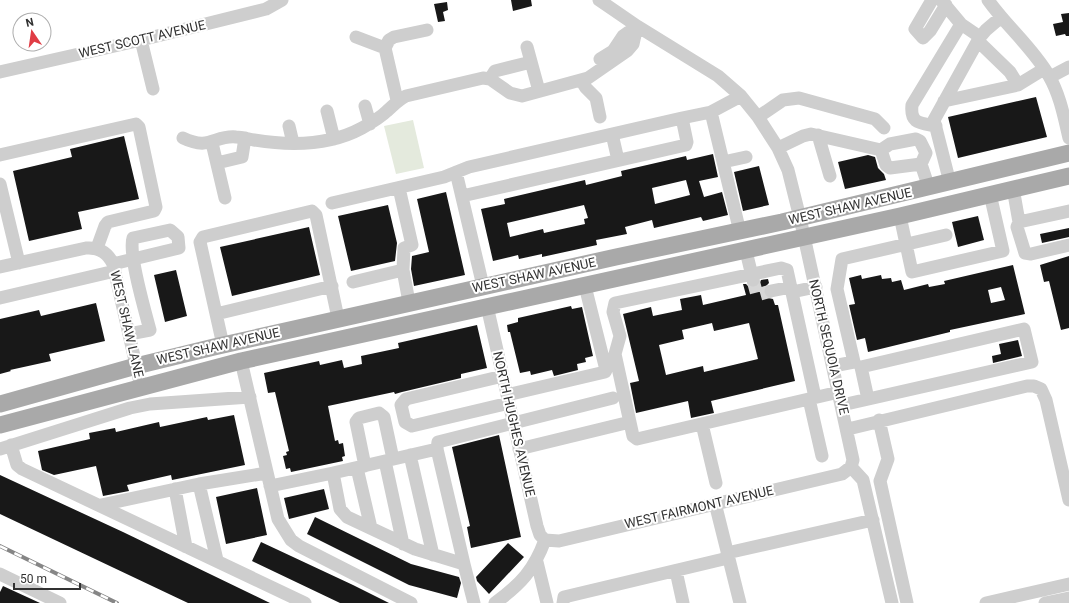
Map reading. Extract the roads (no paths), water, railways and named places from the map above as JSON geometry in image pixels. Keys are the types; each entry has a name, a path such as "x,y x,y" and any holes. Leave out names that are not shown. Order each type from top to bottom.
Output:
{"main road":[{"name":"WEST SHAW AVENUE","path":"0,425 241,361 358,334 746,250 802,228 929,188 1069,153"},
{"path":"1013,188 1020,176 1058,167 1069,161"},
{"name":"WEST SHAW AVENUE","path":"0,404 136,366 223,345 409,302 616,257 740,232 802,228 900,216 1013,188 1069,176"},
{"path":"487,306 489,299 495,293 570,277 616,257"},
{"path":"358,334 402,316 476,300 482,295 483,286"},
{"path":"241,361 244,353 252,348 325,331 338,318"}],"street":[{"name":"WEST SCOTT AVENUE","path":"0,72 141,40 266,9 282,0"},
{"name":"NORTH SEQUOIA DRIVE","path":"599,0 637,26 718,76 741,96 758,117 778,148 788,170 816,287 853,453 851,467"},
{"path":"932,0 915,28 923,38 930,31 944,3 961,24 979,39 1010,72 1018,85"},
{"path":"988,0 1000,18 1047,73 1061,105 1069,138"},
{"path":"950,183 935,123 944,101 979,39 986,30 1000,18"},
{"path":"935,123 921,124 914,120 911,115 912,105 961,24"},
{"path":"183,138 194,143 212,143 226,137 308,144 334,139 370,124 387,111 397,100 406,96 483,78 490,79 510,93 522,96 581,80 594,63 613,51 623,36 637,26"},
{"path":"397,100 385,48 389,40 394,37 427,30"},
{"path":"356,37 385,48"},
{"path":"141,40 153,89"},
{"path":"527,48 539,91"},
{"path":"490,79 496,71 531,62"},
{"path":"944,101 1018,85 1047,73 1069,67"},
{"path":"581,80 586,88 596,98 600,117"},
{"path":"332,203 399,188 469,167 711,112 741,96"},
{"path":"758,117 783,100 800,98 875,119 884,128"},
{"path":"365,106 370,124"},
{"path":"327,111 334,139"},
{"path":"711,112 740,232"},
{"path":"462,196 686,145 687,142 682,118"},
{"path":"0,155 136,124 139,126 156,207 154,211 108,222 105,226 97,248 86,248 0,267"},
{"path":"289,126 293,143"},
{"path":"612,134 618,160"},
{"path":"818,135 830,176"},
{"path":"778,148 803,136 818,135 857,146 881,150 890,144 916,139 920,141 926,153 921,164 929,188"},
{"path":"217,163 242,157 245,138"},
{"path":"212,143 226,198"},
{"path":"881,150 886,165 890,168 921,164"},
{"path":"723,162 746,157"},
{"path":"456,172 483,286"},
{"path":"0,184 19,263"},
{"path":"399,188 412,245 404,248 403,270 409,302"},
{"path":"1013,188 1020,222 1017,227 1025,253 1035,254 1069,245"},
{"path":"900,216 912,272 1003,251 990,194"},
{"path":"223,345 200,242 203,237 312,210 316,215 338,318"},
{"path":"1020,222 1069,211"},
{"path":"868,399 837,289 842,259 946,236"},
{"name":"WEST SHAW LANE","path":"97,248 107,255 114,268 141,387"},
{"path":"746,250 752,277"},
{"path":"0,298 114,268 134,258 150,330 129,334"},
{"path":"822,456 812,398 786,270 781,268 752,277 615,303 613,312 620,336 615,354 633,436 637,439 812,398 839,392"},
{"path":"353,282 403,270"},
{"path":"216,314 332,286"},
{"path":"503,376 406,399 401,405 405,422 412,426 605,372 606,370 585,286"},
{"path":"771,291 816,287"},
{"name":"NORTH HUGHES AVENUE","path":"487,306 536,526 540,535 545,540"},
{"path":"833,366 857,364 1024,330 1032,362 842,405"},
{"path":"241,361 278,519 291,540 299,546 411,603"},
{"path":"848,429 879,420 1027,386 1034,386 1041,389 1046,400 1069,500"},
{"path":"250,397 150,404 130,408 5,447 17,465 22,469 101,505 305,603"},
{"path":"474,603 437,449 438,442 440,440 613,398"},
{"path":"370,528 356,422 359,418 379,413 384,417 389,460 404,544"},
{"path":"879,420 888,459 880,481 907,603"},
{"path":"519,449 630,422"},
{"path":"702,424 716,483"},
{"path":"270,486 437,449"},
{"path":"410,455 433,555"},
{"path":"851,467 863,480 892,603"},
{"name":"WEST FAIRMONT AVENUE","path":"545,540 559,541 842,474 851,467"},
{"path":"101,505 199,484 267,473"},
{"path":"334,473 340,509 347,517 404,544 433,555 464,564"},
{"path":"199,484 217,560"},
{"path":"175,489 186,547"},
{"path":"715,504 740,603"},
{"path":"563,603 564,597 676,572 728,556 873,520"},
{"path":"495,603 513,590 537,562 545,540"},
{"path":"537,562 547,603"},
{"path":"676,572 683,603"},
{"path":"0,574 60,603"},
{"path":"986,603 1069,584"},
{"path":"1045,603 1069,598"}],"tunnel":[{"path":"753,280 757,295 771,291"}],"railway":[{"path":"0,546 117,603"}]}
